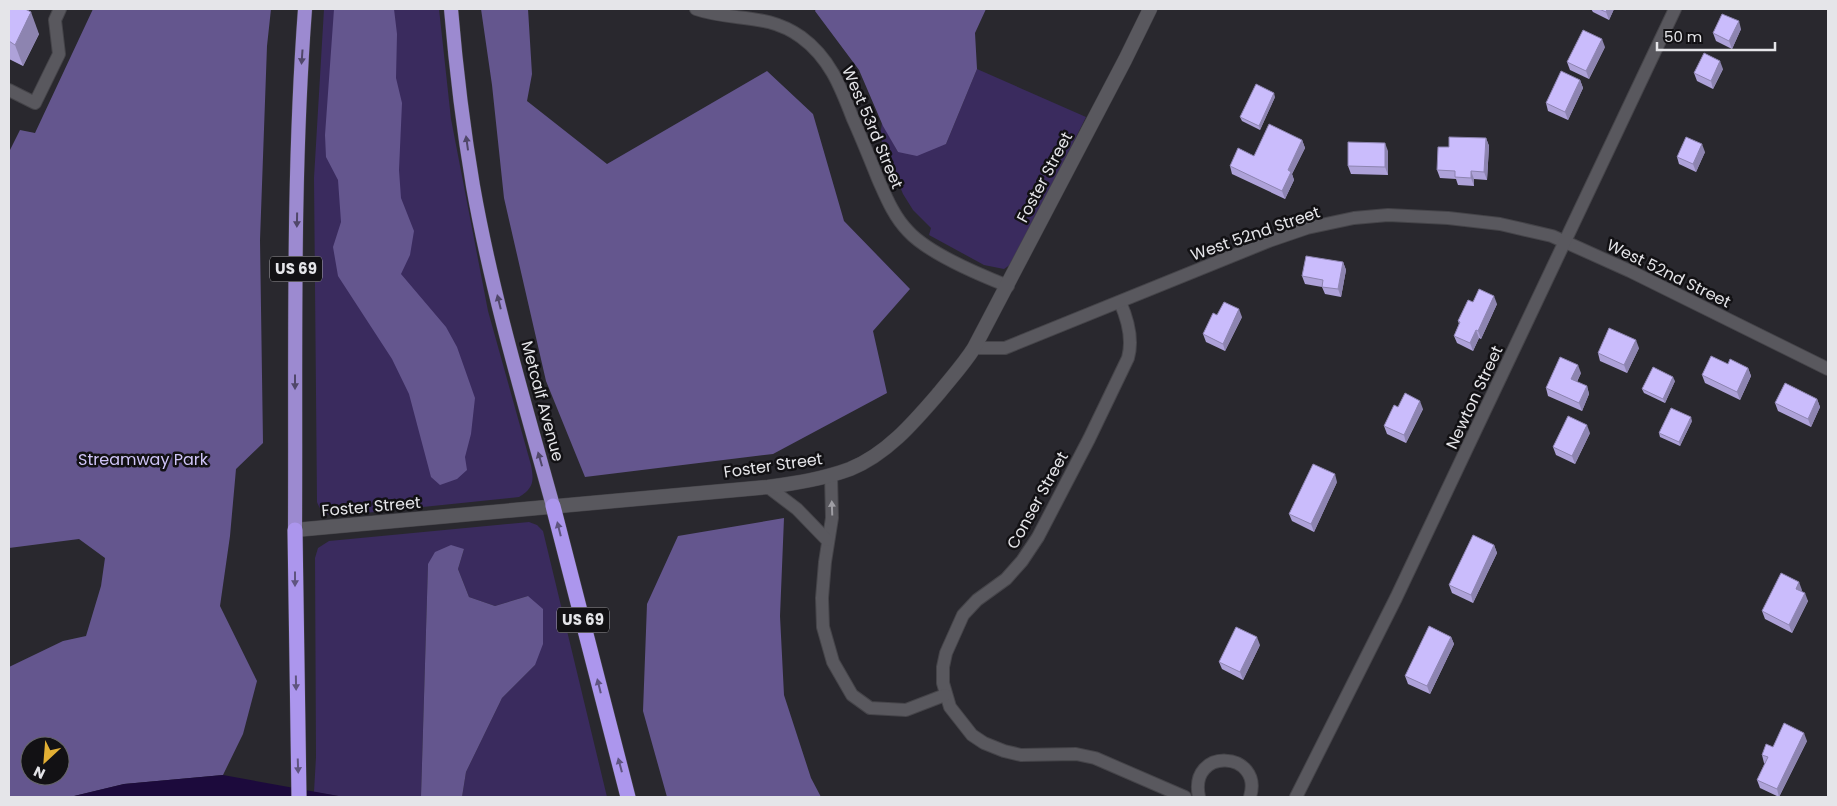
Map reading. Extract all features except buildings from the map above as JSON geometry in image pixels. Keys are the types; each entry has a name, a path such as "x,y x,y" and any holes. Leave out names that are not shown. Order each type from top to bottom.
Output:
{"highway":[{"name":"US 69","path":"299,797 295,530 297,170 305,9"},
{"name":"Metcalf Avenue","path":"451,9 462,107 475,196 493,279 520,388 554,506 628,797"}],"street":[{"path":"9,90 35,103 59,54 55,20 60,9"},
{"name":"West 53rd Street","path":"696,9 761,19 801,37 814,48 835,74 888,203 907,230 921,243 1008,286"},
{"name":"Foster Street","path":"295,530 768,487 813,480 851,468 887,446 912,424 966,362 1008,286 1150,9"},
{"name":"Newton Street","path":"1296,797 1396,598 1675,9"},
{"name":"West 52nd Street","path":"974,348 1005,348 1269,241 1307,228 1354,218 1388,216 1448,218 1500,224 1552,236 1630,271 1828,369"},
{"name":"Conser Street","path":"1120,302 1128,326 1131,348 1128,358 1090,439 1038,537 1022,561 1006,579 977,600 963,615 946,653 943,667 945,696 950,707 972,735 1004,751 1021,755 1076,754 1095,758 1185,797"},
{"path":"831,475 832,518 827,540 822,598 823,627 833,662 852,695 870,708 906,710 945,696"},
{"path":"768,487 797,509 827,540"},
{"path":"1199,797 1197,789 1198,779 1203,771 1218,761 1227,760 1236,762 1249,774 1252,782 1250,797"}],"shaded area":[{"path":"324,9 439,9 451,119 488,311 532,471 532,484 519,497 336,516 324,512 317,502 314,178"},
{"path":"977,69 1086,117 1014,262 1004,269 984,265 929,235 931,228 913,210 903,194 880,137 882,122 898,152 946,144"},
{"path":"529,522 537,525 543,531 607,797 462,797 466,772 502,698 535,665 528,596 495,606 469,597 458,569 464,549 428,564 421,797 344,797 314,792 316,757 315,558 318,548 329,541"},
{"path":"223,775 344,797 70,797 124,784"}],"green space":[{"name":"Streamway Park","path":"93,9 271,9 267,46 260,240 263,443 236,469 230,536 220,606 257,681 243,734 223,775 124,784 70,797 9,797 9,667 63,641 86,636 101,586 105,558 79,539 9,548 9,152 20,130 35,133"},
{"path":"334,9 394,9 397,34 396,78 402,103 399,170 401,198 414,231 410,255 401,274 446,327 457,347 475,398 471,434 465,457 467,470 457,479 440,485 431,477 409,394 392,359 338,276 333,247 341,222 338,180 326,157 325,135"},
{"path":"481,9 528,9 532,74 527,101 607,164 767,71 813,114 844,221 910,289 873,331 887,393 773,454 585,477 546,381 504,198 492,85"},
{"path":"816,9 986,9 975,33 977,69 946,144 917,156 898,152 883,126 859,70 815,11"},
{"path":"784,518 780,616 784,695 811,778 821,797 667,797 643,711 647,604 678,536"},
{"path":"451,545 464,549 458,569 469,597 495,606 528,596 543,609 543,644 535,665 502,698 466,772 462,797 421,797 428,564 435,552"}]}
